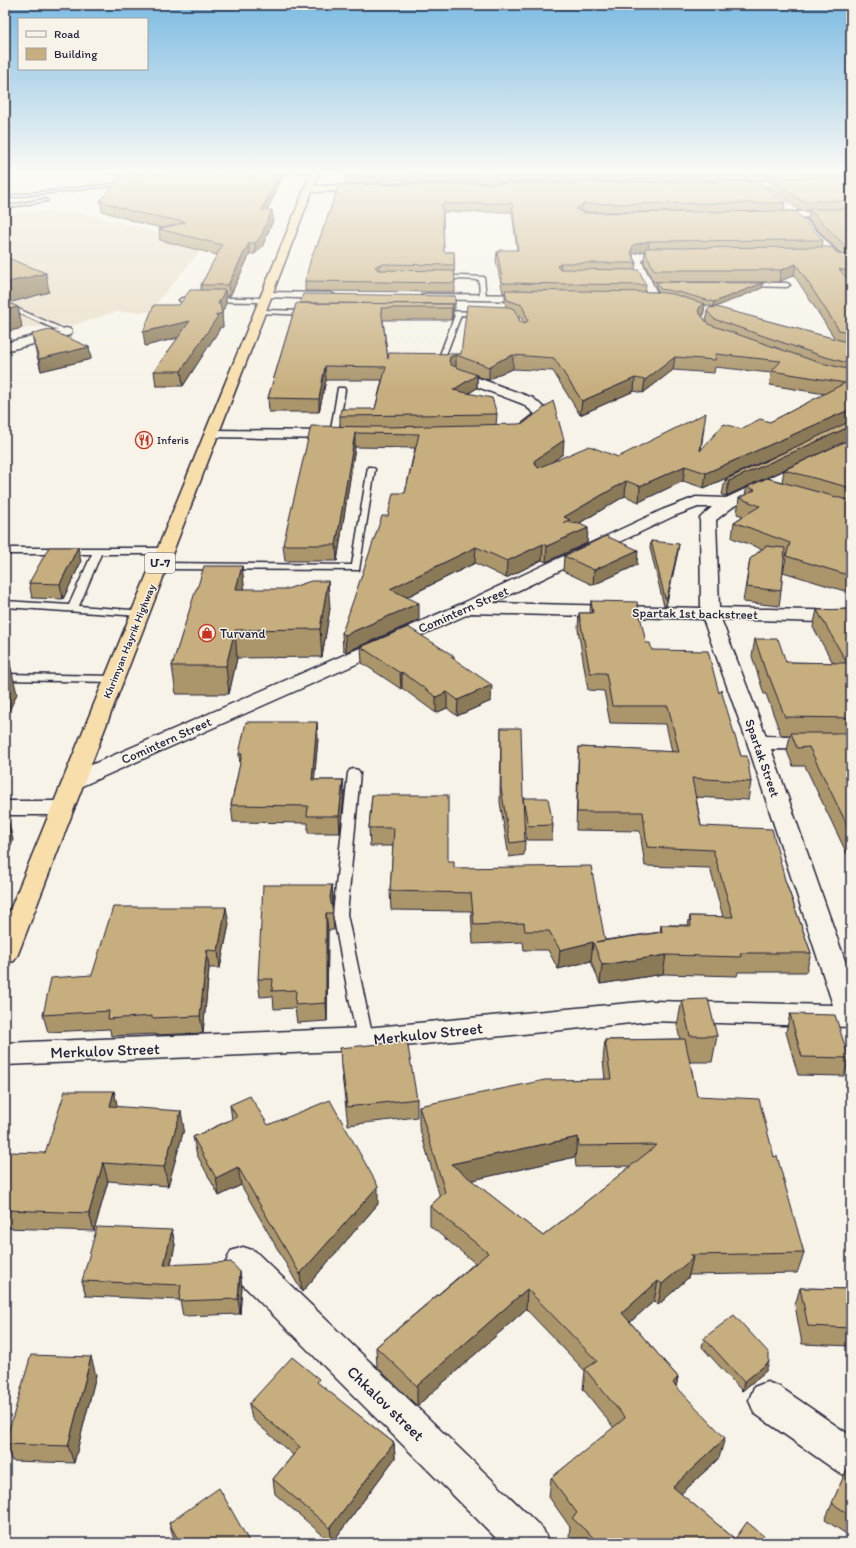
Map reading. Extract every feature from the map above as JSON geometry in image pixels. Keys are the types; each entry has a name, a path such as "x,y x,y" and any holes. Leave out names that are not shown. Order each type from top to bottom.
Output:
{"highway":[{"name":"Khrimyan Hayrik Highway","path":"5,953 287,245"}],"street":[{"path":"818,254 836,258 824,245"},
{"path":"654,299 637,262 638,256 648,254 686,254"},
{"path":"264,303 344,296"},
{"path":"414,297 546,298"},
{"path":"639,299 667,300"},
{"path":"5,347 66,332"},
{"path":"456,374 528,402 544,414 517,433 510,434"},
{"path":"212,434 348,436"},
{"name":"Comintern Street","path":"74,781 467,608 668,513 696,502 762,486 851,444"},
{"path":"762,486 784,493"},
{"name":"Spartak Street","path":"724,495 708,518 710,614 758,742 851,1017"},
{"name":"Spartak 1st backstreet","path":"467,608 851,617"},
{"path":"758,742 851,744"},
{"path":"5,808 63,808"},
{"name":"Merkulov Street","path":"5,1054 365,1039 651,1011 851,1017"},
{"name":"Chkalov street","path":"244,1262 529,1543"},
{"path":"767,1400 851,1459"}],"lane":[{"path":"435,277 482,278 483,297"},
{"path":"741,285 787,285"},
{"path":"182,300 264,303 316,313"},
{"path":"5,305 66,332"},
{"path":"428,313 488,315"},
{"path":"441,360 460,313"},
{"path":"334,435 342,390"},
{"path":"5,551 98,551 162,558 356,568 371,468"},
{"path":"73,608 98,551"},
{"path":"5,604 140,613"},
{"path":"5,677 113,679"},
{"path":"354,773 340,914 365,1039"}],"shaded area":[{"path":"5,245 205,245 149,312 115,312 74,325 31,327 5,334"}],"building":[{"path":"222,245 248,245 228,285 201,285"},
{"path":"316,245 444,245 444,252 454,252 454,265 380,264 375,267 378,270 454,271 455,283 305,281 311,258"},
{"path":"517,245 633,245 631,253 636,263 561,263 557,266 559,269 639,270 646,285 503,283 497,252 500,252 499,250 518,250"},
{"path":"844,245 851,245 851,247 846,247"},
{"path":"831,247 838,254 851,255 851,272 839,269 851,283 851,333 839,330 796,264 781,270 654,270 645,251 645,248"},
{"path":"5,257 46,273 5,283"},
{"path":"656,282 763,283 714,302 678,292 660,289"},
{"path":"190,290 225,290 218,304 220,304 222,313 215,315 218,316 181,371 154,371 190,321 143,332 154,305 179,305"},
{"path":"505,290 655,292 673,294 705,304 701,305 698,311 708,324 817,362 851,370 851,409 706,473 685,466 640,486 626,481 564,517 570,520 564,522 580,524 588,528 547,546 543,544 507,561 476,547 390,589 419,603 345,635 342,633 382,516 388,516 393,493 405,493 419,434 355,433 336,545 283,545 311,426 385,427 518,424 524,423 553,401 564,440 534,461 538,468 589,446 618,457 706,413 700,451 724,424 741,429 760,419 770,422 845,383 772,371 781,361 716,354 715,360 675,357 645,380 635,378 582,401 554,358 513,355 489,367 456,355 450,357 449,361 451,365 477,375 453,390 492,398 497,414 340,416 341,409 375,409 386,367 325,366 319,399 268,398 296,304 298,303 453,304 452,308 381,308 388,359 389,353 461,354 467,305 509,307 514,309 521,323 527,322 528,320 522,305 507,300"},
{"path":"303,294 455,296 455,304 300,303"},
{"path":"5,301 18,307 5,310"},
{"path":"716,307 851,343 851,364 822,356 714,319 707,311 709,308"},
{"path":"50,330 89,347 39,359 32,334"},
{"path":"851,421 851,426 729,481 725,480"},
{"path":"851,439 851,488 784,470"},
{"path":"767,478 851,501 851,576 786,556 790,543 734,522 760,506 739,498 755,490 747,487"},
{"path":"606,536 638,550 594,570 564,556"},
{"path":"651,541 679,544 667,598 665,598"},
{"path":"766,546 785,548 781,591 746,587 750,559"},
{"path":"49,547 78,547 60,584 29,583"},
{"path":"204,566 242,566 236,589 287,589 311,581 328,581 320,629 235,630 226,666 172,666"},
{"path":"591,601 637,602 646,643 650,643 652,650 708,651 719,693 721,690 741,756 747,756 751,782 692,778 701,826 772,829 785,880 811,953 740,953 741,957 666,955 602,965 593,942 560,950 549,931 525,931 524,923 474,925 471,893 390,891 394,828 369,828 372,795 448,795 448,861 454,861 454,868 591,866 605,940 596,942 662,932 661,925 691,926 690,916 733,917 713,850 647,847 643,812 577,812 579,747 679,752 668,706 612,706 606,673 590,673 579,613 593,613"},
{"path":"851,609 851,718 785,717 769,676 767,676 755,639 778,639 786,662 847,663 817,610"},
{"path":"408,627 454,656 451,657 492,685 458,700 447,692 436,697 402,672 400,673 361,647"},
{"path":"246,722 317,722 312,780 343,780 339,816 307,816 308,806 231,805 242,754 239,754"},
{"path":"501,728 521,728 525,841 510,843 501,788"},
{"path":"791,733 851,733 851,833 809,747 797,748"},
{"path":"523,798 548,798 553,825 528,826"},
{"path":"5,823 9,823 5,832"},
{"path":"263,885 332,885 330,897 333,913 326,913 326,1003 295,1005 296,990 272,991 273,979 258,979"},
{"path":"113,907 226,907 218,951 207,950 200,1016 152,1018 152,1016 108,1019 109,1011 43,1015 51,978 92,975"},
{"path":"708,999 717,1036 690,1036 682,1000"},
{"path":"790,1014 835,1015 849,1058 802,1057"},
{"path":"685,1039 697,1096 759,1099 774,1157 777,1156 804,1253 690,1255 693,1258 662,1284 658,1281 622,1313 678,1377 673,1383 725,1438 673,1487 735,1539 747,1522 772,1543 599,1543 572,1518 577,1513 551,1478 625,1418 585,1369 597,1361 527,1289 417,1386 376,1347 488,1253 430,1206 445,1192 419,1106 545,1080 611,1079 605,1040","holes":["578,1137 579,1146 657,1145 543,1236 451,1164"]},
{"path":"407,1041 417,1099 347,1107 340,1048"},
{"path":"65,1091 114,1091 110,1106 181,1111 164,1167 103,1163 89,1213 5,1210 5,1162 9,1152 45,1153"},
{"path":"250,1096 268,1125 330,1100 378,1186 300,1274 238,1167 216,1178 193,1137 237,1117 230,1105"},
{"path":"97,1227 172,1230 164,1265 231,1262 240,1272 238,1299 179,1301 181,1285 82,1281"},
{"path":"800,1288 851,1289 851,1328 808,1326"},
{"path":"734,1315 769,1353 769,1362 744,1382 704,1338"},
{"path":"31,1355 91,1357 68,1446 5,1444"},
{"path":"292,1357 319,1379 317,1382 394,1443 330,1528 273,1479 300,1447 249,1404"},
{"path":"851,1460 851,1516 832,1503"},
{"path":"219,1488 250,1543 180,1543 169,1523"}],"place":[{"name":"Inferis","path":"144,440"},
{"name":"Turvand","path":"207,633"}]}
